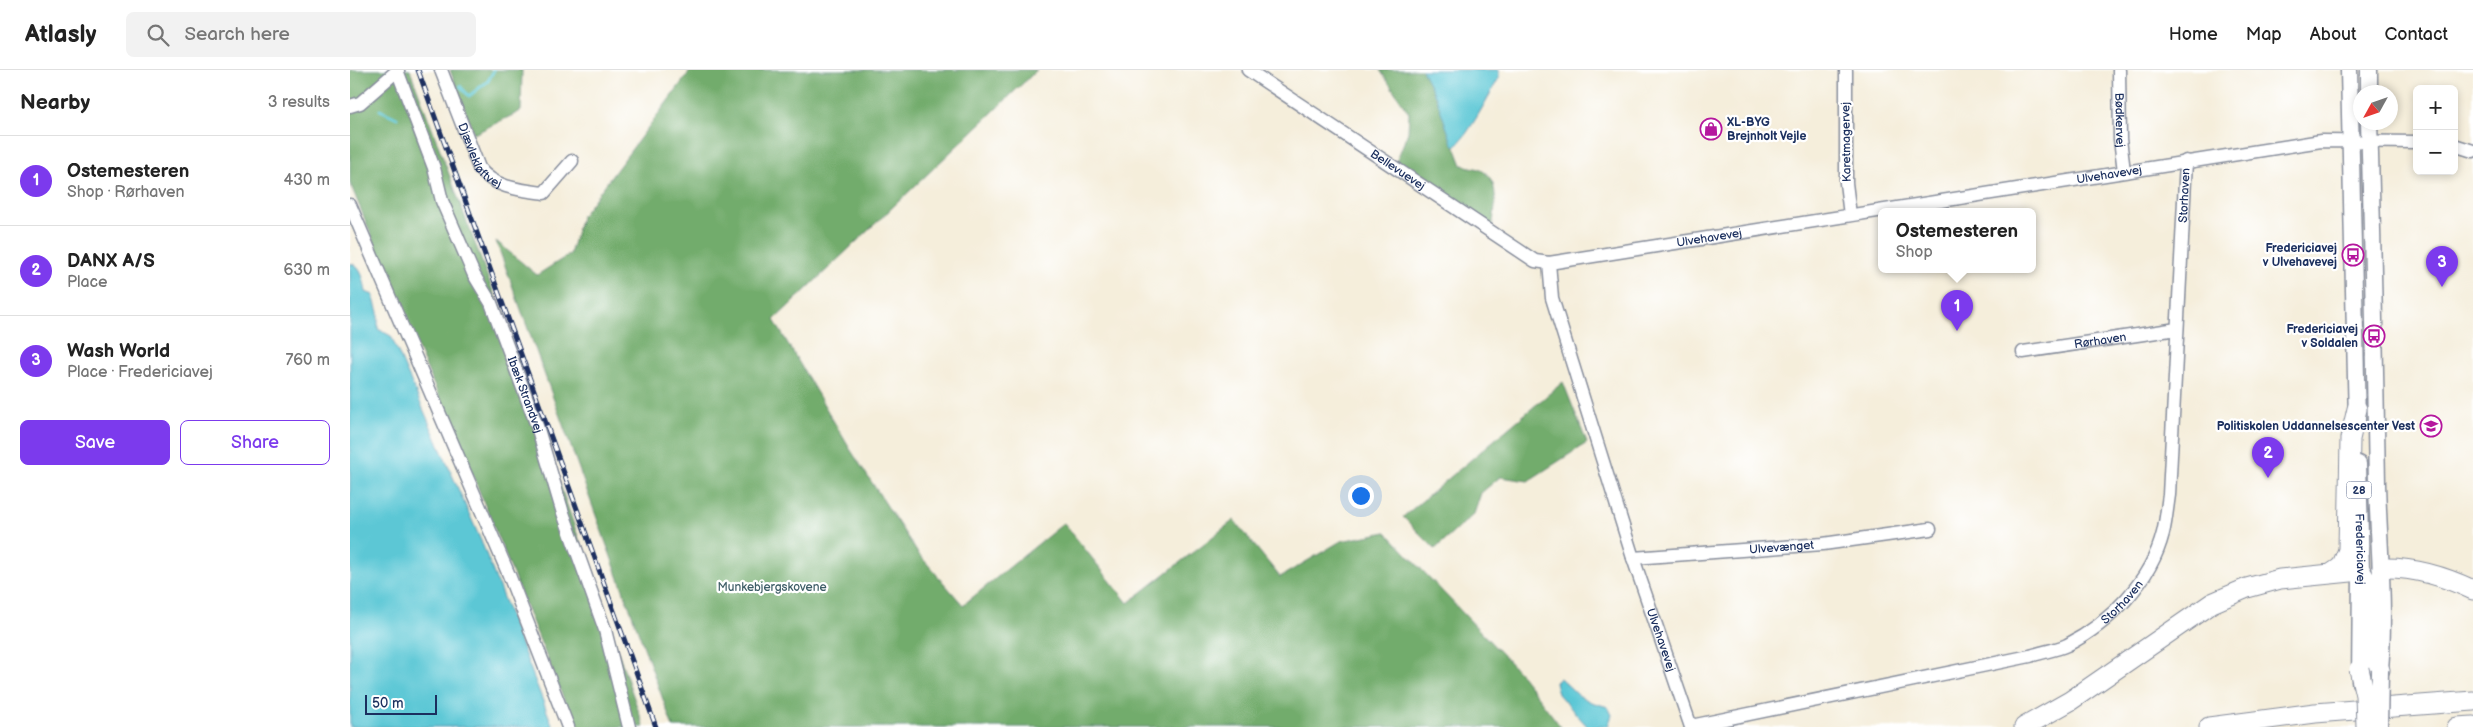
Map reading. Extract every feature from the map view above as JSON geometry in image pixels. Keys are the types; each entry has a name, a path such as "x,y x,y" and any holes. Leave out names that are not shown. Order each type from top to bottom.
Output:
{"highway":[{"path":"2332,573 2341,567 2348,550 2350,439 2357,409"},
{"path":"2382,568 2400,567 2418,571 2458,582 2473,590"},
{"path":"2024,727 2070,701 2212,603 2247,588 2280,579 2361,571 2371,589 2372,652 2380,670"},
{"path":"2359,669 2365,695 2366,727"},
{"path":"2209,727 2315,712 2473,701"},
{"path":"2457,727 2473,726"}],"main road":[{"name":"Fredericiavej","path":"2348,70 2361,571 2360,727"},
{"path":"2354,70 2358,130 2369,140"},
{"path":"2369,70 2369,85"},
{"name":"Fredericiavej","path":"2369,130 2382,568 2383,630 2379,727"},
{"path":"2349,140 2360,151 2368,381 2376,416"},
{"path":"2361,571 2382,568"}],"street":[{"path":"350,106 360,102 398,70"},
{"name":"Ibæk Strandvej","path":"398,70 434,168 442,201 474,275 491,303 537,426 562,510 605,630 629,727"},
{"name":"Djævlekløftvej","path":"442,70 479,168 487,178 518,189 544,193 572,160"},
{"name":"Bellevuevej","path":"1248,70 1535,261 1549,263"},
{"name":"Karetmagervej","path":"1846,70 1846,183 1850,215"},
{"name":"Bødkervej","path":"2119,70 2120,139 2124,171"},
{"name":"Ulvehavevej","path":"1894,208 2321,141 2413,142"},
{"path":"2458,146 2473,151"},
{"name":"Storhaven","path":"1691,727 2030,656 2066,645 2095,628 2121,604 2138,584 2152,560 2162,535 2169,495 2186,161"},
{"path":"350,206 509,575 568,727"},
{"name":"Ulvehavevej","path":"1691,727 1633,558 1552,298 1549,263 1878,211"},
{"name":"Rørhaven","path":"2023,352 2177,329"},
{"name":"Ulvevænget","path":"1633,558 1824,544 1930,529"}],"green space":[{"path":"350,70 410,70 494,294 644,727 575,727 467,461 406,321 350,183"},
{"path":"450,70 522,70 521,111 474,134"},
{"name":"Munkebjergskovene","path":"691,70 1037,70 774,320 850,449 917,552 963,605 1064,523 1128,603 1234,520 1280,577 1341,541 1386,532 1518,671 1561,727 673,727 496,241 537,275 570,254 581,217"},
{"path":"1380,70 1422,70 1425,73 1462,165 1481,170 1492,181 1495,196 1492,228 1395,165 1408,132 1409,113"},
{"path":"1563,382 1587,443 1528,481 1500,477 1481,493 1474,514 1435,549 1403,517"}],"water":[{"path":"1422,70 1499,70 1499,78 1466,134 1455,146 1452,143 1436,97"},
{"path":"350,263 360,271 366,292 373,295 378,312 378,329 391,336 482,543 553,727 350,727"},
{"path":"1560,678 1578,695 1591,702 1608,707 1612,715 1608,726 1588,727 1558,694 1555,682"}],"waterway":[{"path":"460,86 469,96 488,81 494,70"},
{"path":"380,110 397,118"}],"railway":[{"path":"418,70 656,727"}],"place":[{"name":"XL-BYG Brejnholt Vejle","path":"1711,129"},
{"name":"Fredericiavej v Ulvehavevej","path":"2353,255"},
{"name":"Wash World","path":"2442,287"},
{"name":"Ostemesteren","path":"1957,331"},
{"name":"Fredericiavej v Soldalen","path":"2374,336"},
{"name":"Politiskolen Uddannelsescenter Vest","path":"2431,426"},
{"name":"DANX A/S","path":"2268,478"}]}
